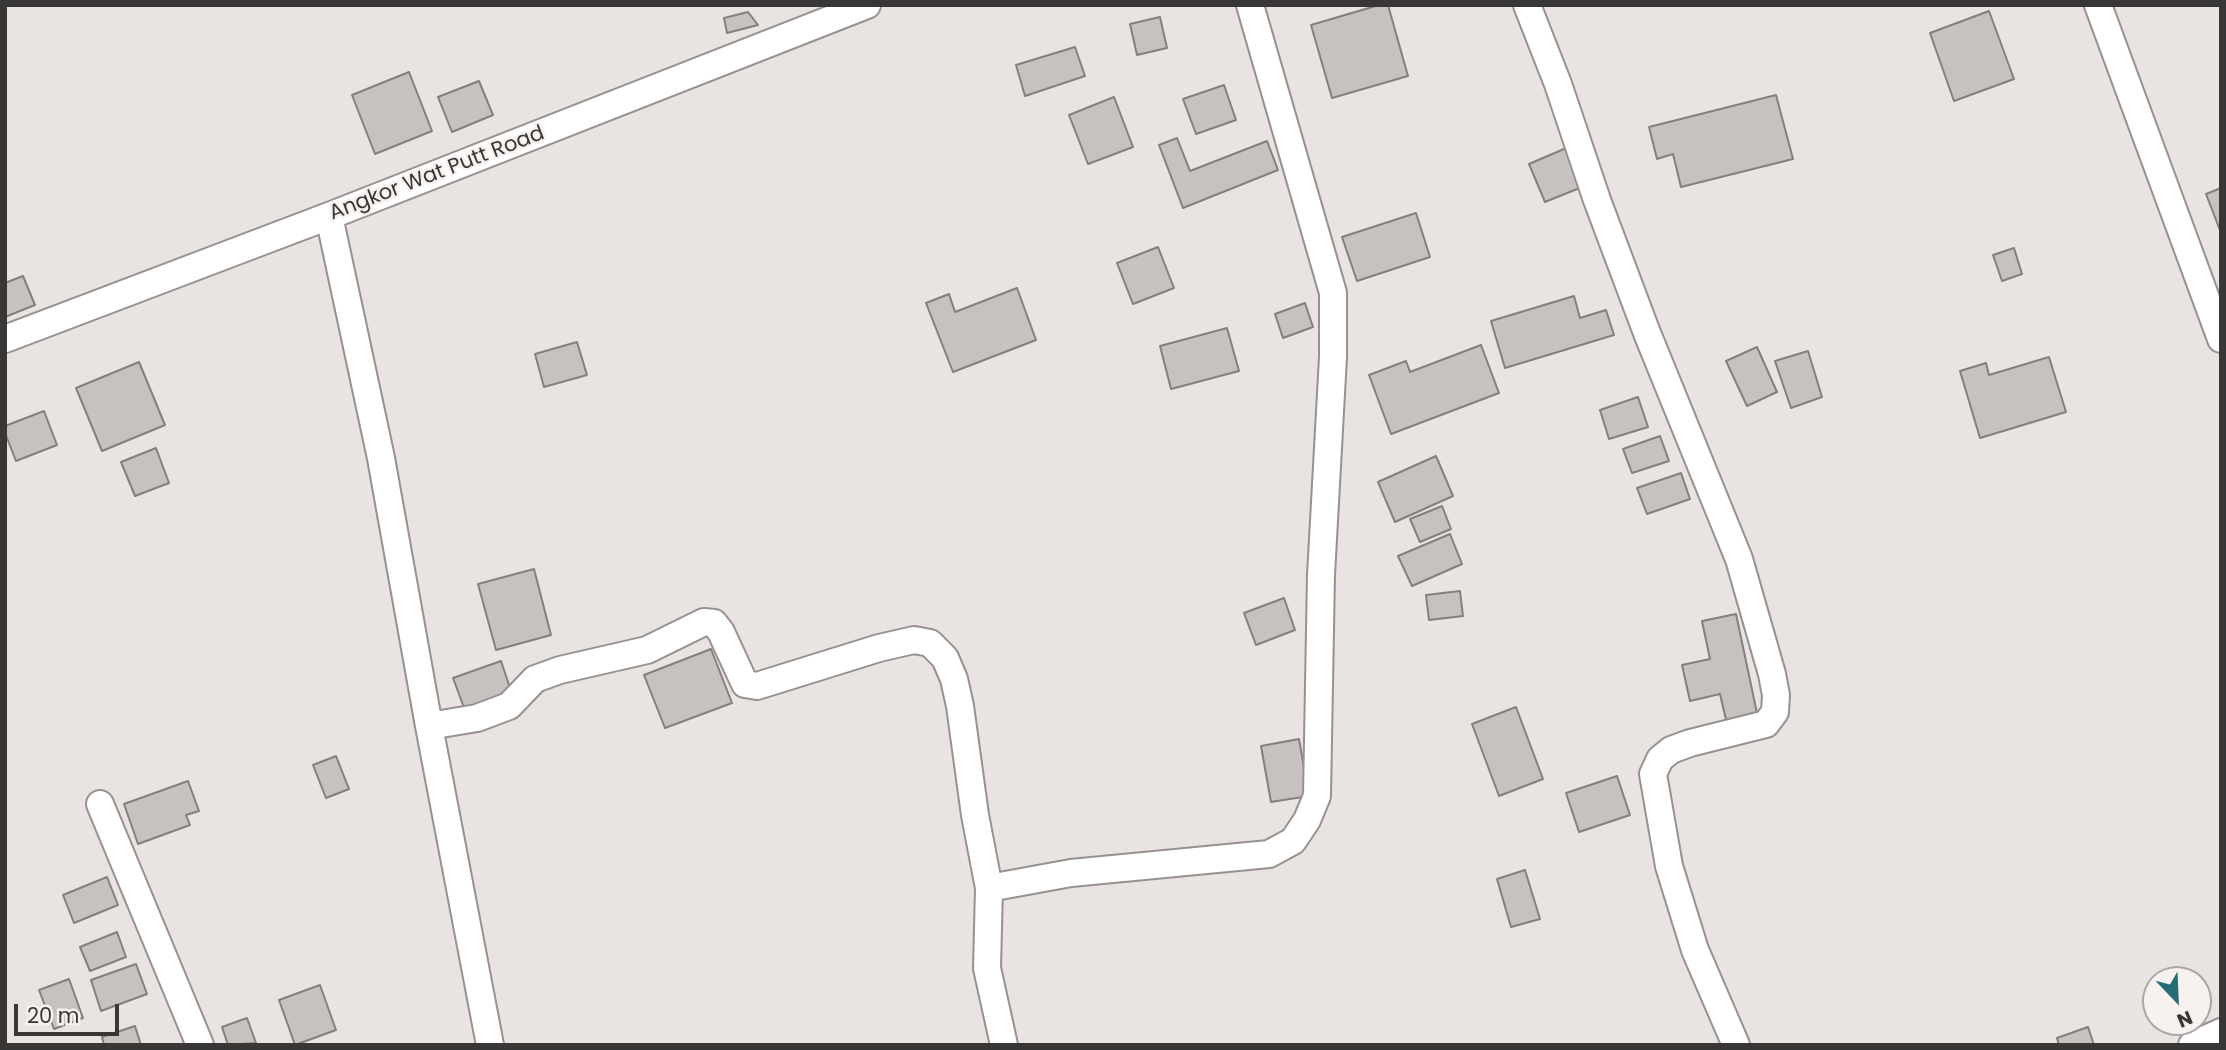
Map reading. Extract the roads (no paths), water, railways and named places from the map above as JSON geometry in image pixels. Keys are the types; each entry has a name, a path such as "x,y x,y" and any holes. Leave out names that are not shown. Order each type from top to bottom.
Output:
{"street":[{"name":"Angkor Wat Putt Road","path":"5,339 329,216 867,5"},
{"path":"989,888 1071,873 1269,854 1293,841 1307,820 1317,796 1321,575 1334,358 1333,293 1250,5"},
{"path":"1527,5 1647,333 1738,559 1772,674 1776,695 1775,712 1766,724 1671,750 1660,759 1653,774 1668,866 1695,950 1737,1045"},
{"path":"2098,5 2221,339"},
{"path":"329,216 381,458 490,1045"},
{"path":"429,726 477,718 509,706 535,679 560,670 647,650 704,622 715,623 721,632 745,684 757,686 879,648 915,640 930,643 945,658 954,679 960,706 975,815 989,888 987,968 1004,1045"},
{"path":"100,804 200,1045"},
{"path":"2192,1045 2221,1032"}]}
